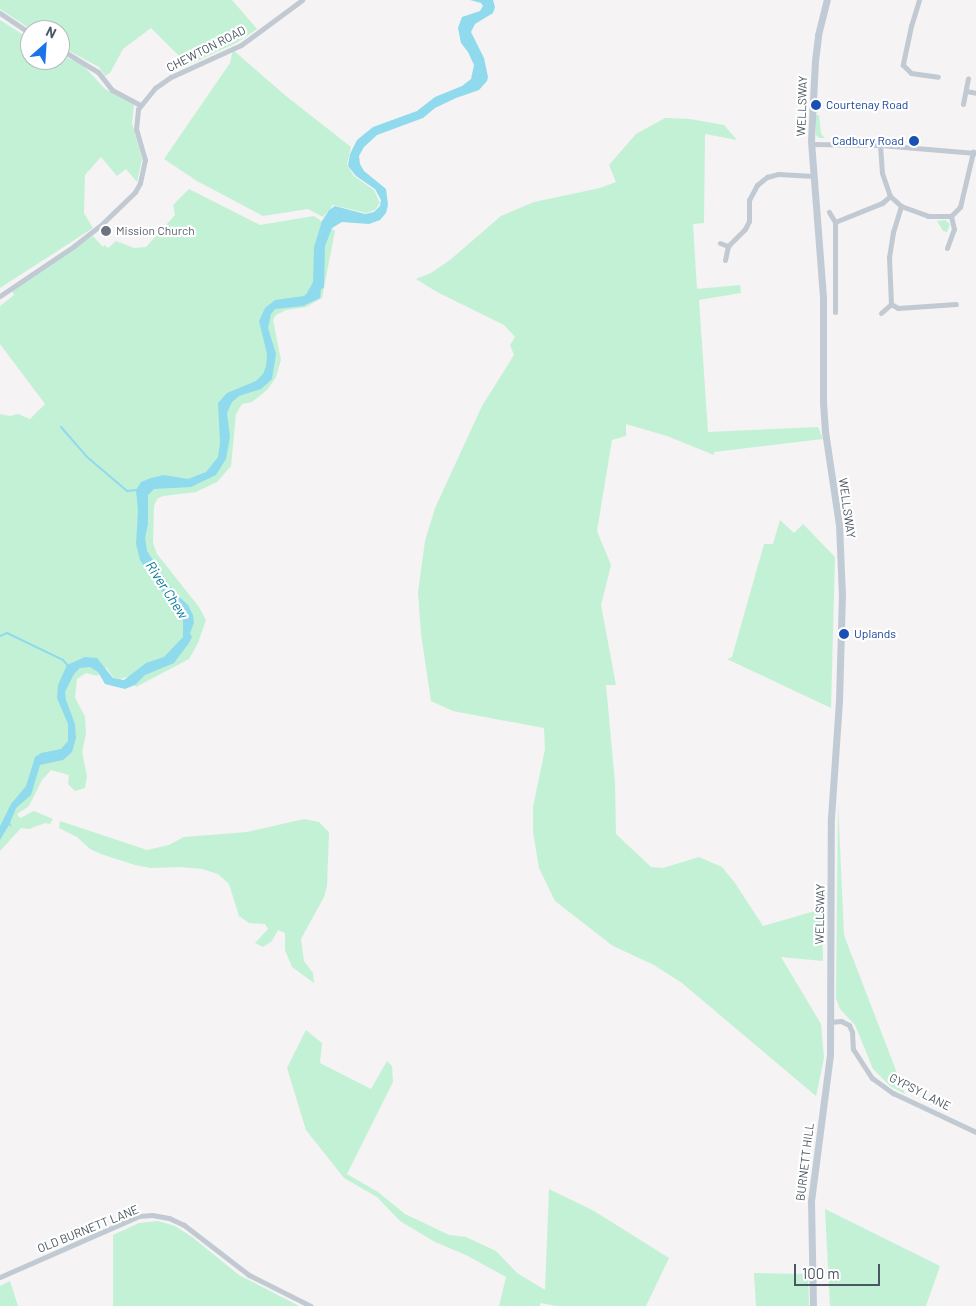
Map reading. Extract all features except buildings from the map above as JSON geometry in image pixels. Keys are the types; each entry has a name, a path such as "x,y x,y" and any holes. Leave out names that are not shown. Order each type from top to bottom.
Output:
{"main road":[{"name":"WELLSWAY","path":"827,0 818,35 815,61 812,144 823,297 823,411 839,525 842,581 839,701 831,818 830,1022"},
{"name":"BURNETT HILL","path":"813,1306 811,1201 828,1083 830,1022"}],"street":[{"name":"CHEWTON ROAD","path":"140,104 163,82 241,45 302,0"},
{"path":"919,0 910,26 903,65 911,73 938,76"},
{"path":"0,13 20,26"},
{"path":"0,296 74,246 104,223 135,192 140,183 146,160 136,129 136,119 140,104 112,90 98,72 70,55"},
{"path":"963,104 968,78"},
{"path":"966,91 976,93"},
{"path":"812,144 880,145 974,152 962,202 957,211 951,216 928,216 901,206 890,196 882,174 880,145"},
{"path":"725,260 728,246 747,225 753,190 763,180 778,174 814,176"},
{"path":"835,222 882,203 890,196"},
{"path":"891,304 889,257 893,232 901,206"},
{"path":"829,212 835,222 835,312"},
{"path":"947,248 954,225 951,216"},
{"path":"944,235 951,238"},
{"path":"720,243 728,246"},
{"path":"891,304 898,308 956,304"},
{"path":"881,313 891,304"},
{"path":"940,305 941,313"},
{"name":"GYPSY LANE","path":"830,1022 841,1021 849,1025 852,1032 853,1049 872,1078 892,1093 976,1132"},
{"name":"OLD BURNETT LANE","path":"0,1278 139,1216 152,1215 169,1218 184,1225 248,1274 311,1306"}],"green space":[{"path":"0,0 232,0 257,29 236,43 188,65 151,28 123,49 110,73 105,76 99,67 70,51 70,20 20,20 20,22 0,9"},
{"path":"0,20 20,33 20,70 70,70 70,59 82,64 105,89 134,104 132,123 142,159 137,182 126,169 117,176 101,157 85,175 84,213 93,228 0,288"},
{"path":"233,50 286,96 351,147 347,165 354,176 374,190 380,203 375,210 366,213 333,205 323,217 308,209 263,216 197,181 164,159 230,63"},
{"path":"816,115 819,115 821,134 825,138 819,138 816,135"},
{"path":"665,118 690,119 724,125 737,140 705,134 704,223 693,224 697,289 740,285 741,293 699,300 708,432 818,427 823,439 714,452 714,455 667,436 626,424 626,436 612,440 597,531 611,565 601,605 616,685 606,685 615,783 616,834 651,867 663,868 699,857 722,867 735,883 763,926 822,909 823,961 781,957 821,1024 824,1058 816,1096 682,983 654,965 613,946 555,901 539,868 533,832 533,807 545,749 544,728 453,711 431,701 421,634 418,592 425,541 435,508 482,406 514,355 510,345 515,337 504,325 437,292 416,279 431,273 450,260 501,216 534,202 600,188 616,182 609,165 636,134"},
{"path":"189,189 260,225 314,216 335,231 322,298 306,307 286,310 276,315 273,320 281,360 276,377 268,389 252,402 242,404 236,414 231,466 217,482 196,492 163,496 157,499 154,506 153,543 157,554 199,607 206,620 198,643 189,659 136,687 130,676 120,679 114,678 106,667 97,676 86,673 77,679 75,697 85,717 86,734 82,752 87,776 85,788 75,791 68,784 69,775 51,770 42,780 29,806 17,814 20,818 34,811 53,819 50,824 45,823 29,829 21,828 0,851 0,414 10,416 18,414 30,419 45,404 0,344 0,306 14,295 12,291 93,236 103,247 105,245 108,248 116,241 134,248 146,247 175,215 173,205"},
{"path":"945,220 950,224 947,232 943,231 937,221"},
{"path":"780,520 794,533 803,524 835,557 831,708 727,659 732,657 764,544 773,544"},
{"path":"838,802 844,935 905,1094 890,1086 873,1069 855,1025 840,1009 836,998"},
{"path":"304,819 319,822 329,832 327,886 324,897 301,939 304,961 313,973 314,983 292,967 285,950 285,933 278,930 272,941 263,947 255,943 268,929 265,924 249,923 239,916 229,884 218,874 202,869 180,867 151,868 135,865 90,849 77,837 59,828 60,821 147,850 169,845 184,837 247,832"},
{"path":"306,1030 322,1043 320,1063 371,1089 387,1061 392,1066 393,1082 347,1174 378,1192 405,1214 449,1235 466,1237 496,1251 517,1273 545,1290 549,1189 594,1211 669,1258 646,1306 557,1306 540,1303 540,1306 499,1306 506,1277 466,1255 435,1242 400,1221 377,1197 344,1178 306,1130 287,1068"},
{"path":"825,1209 940,1266 926,1306 830,1306"},
{"path":"158,1221 175,1226 192,1237 239,1275 299,1306 113,1306 113,1235 139,1223"},
{"path":"754,1273 808,1274 809,1306 756,1306"},
{"path":"10,1281 18,1306 0,1306 0,1286"}],"water":[{"name":"River Chew","path":"470,0 493,0 495,7 493,13 475,24 471,32 484,58 488,77 487,81 479,90 435,108 423,118 377,135 364,147 359,156 360,164 364,171 386,189 388,205 386,213 380,220 369,224 342,222 332,228 325,246 324,288 321,289 320,298 303,306 275,309 271,314 268,328 276,354 272,379 261,389 239,396 232,402 227,413 230,437 226,459 216,475 191,487 154,489 148,495 148,524 145,538 147,551 173,591 188,605 193,615 194,623 190,633 192,637 189,643 174,663 145,675 135,685 125,689 105,684 98,672 90,667 80,668 74,674 65,692 75,724 76,738 72,752 63,760 40,765 31,795 16,808 10,823 12,827 9,825 0,840 0,826 11,804 26,786 35,757 41,753 61,749 68,741 68,724 57,698 58,685 67,665 85,657 97,658 113,678 124,680 146,663 164,657 183,637 183,621 140,560 136,544 138,511 136,490 141,482 151,478 164,475 188,479 206,472 218,457 220,443 218,403 227,393 256,381 263,374 266,366 267,354 259,321 265,308 275,300 304,296 307,293 313,282 314,247 322,221 329,210 335,206 365,214 374,212 380,206 381,200 375,189 356,176 348,166 350,154 357,140 373,127 417,111 435,97 462,86 471,79 474,65 461,43 458,28 462,17 480,11 483,6 481,3"}],"waterway":[{"path":"61,427 86,456 127,491 137,490"},
{"path":"0,636 7,633 63,660 68,666"}],"place":[{"name":"Courtenay Road","path":"816,105"},
{"name":"Cadbury Road","path":"914,141"},
{"name":"Mission Church","path":"106,231"},
{"name":"Uplands","path":"844,634"}]}
